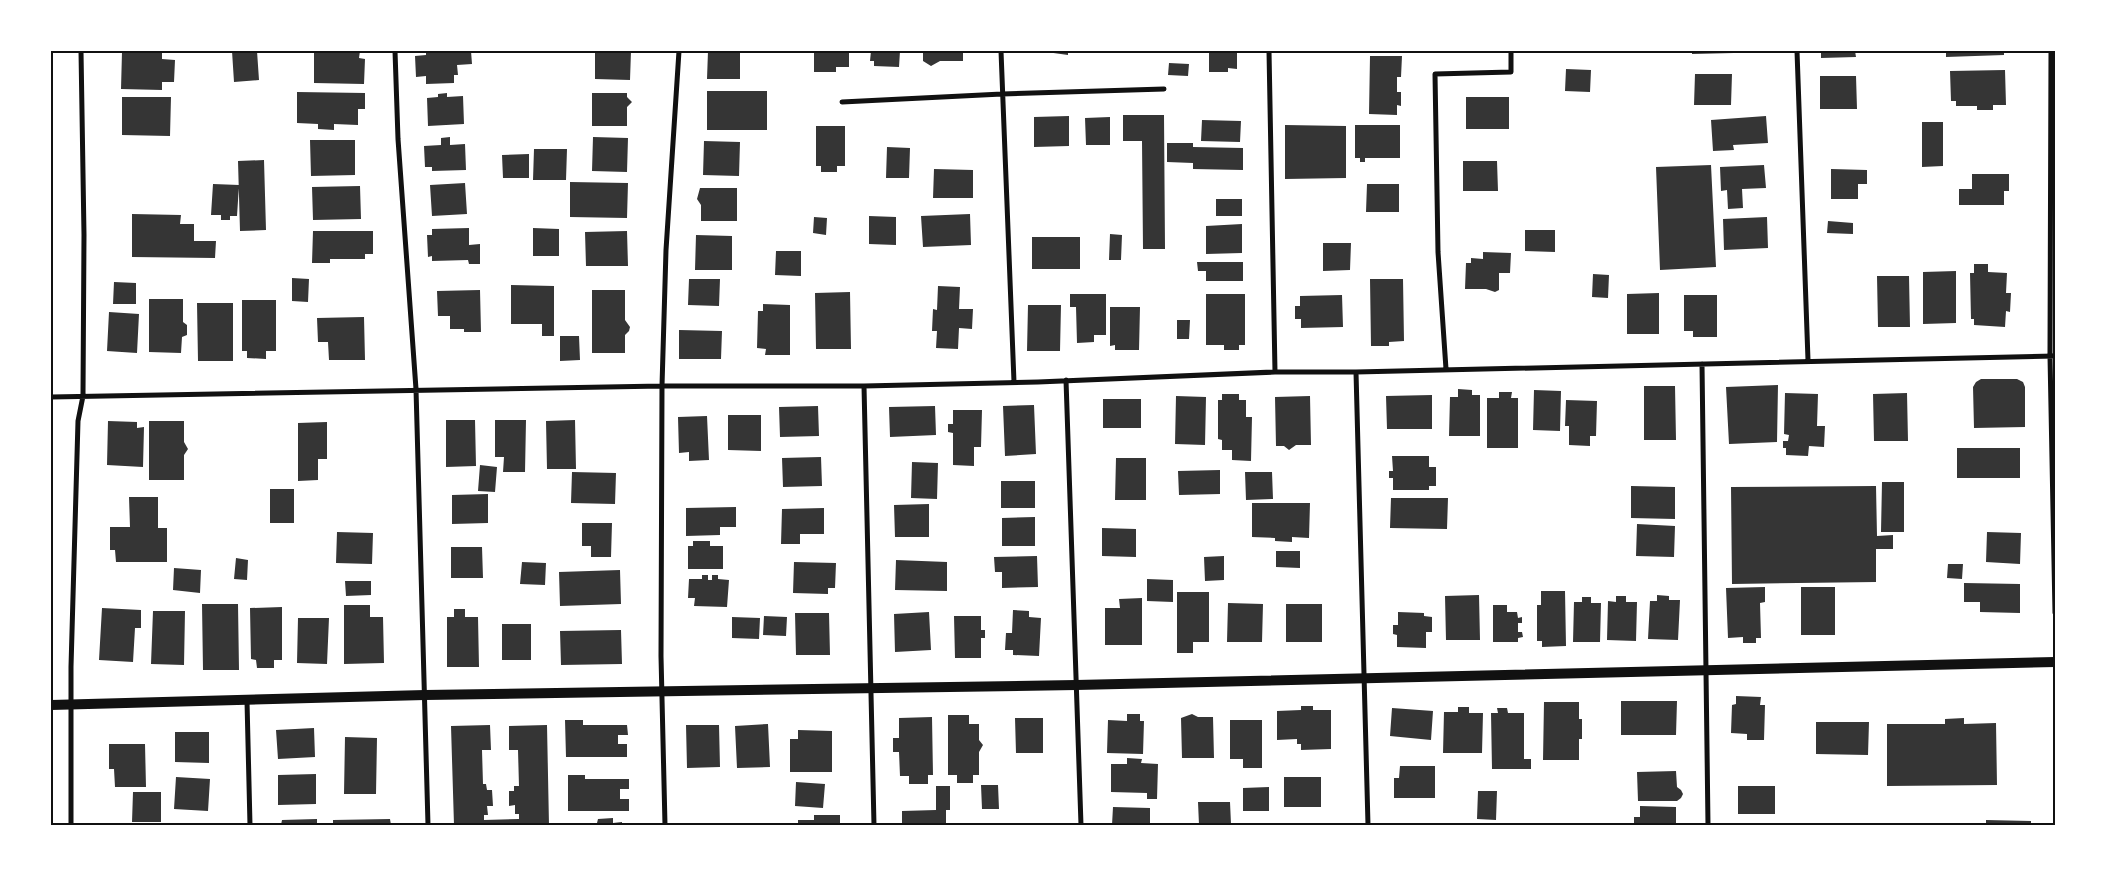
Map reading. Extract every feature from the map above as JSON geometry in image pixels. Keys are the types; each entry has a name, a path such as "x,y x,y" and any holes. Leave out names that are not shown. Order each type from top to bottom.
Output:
{"main road":[{"path":"51,705 425,695 1076,685 2055,662"}],"street":[{"path":"71,825 71,668 78,421 83,396 84,235 81,51"},
{"path":"395,51 398,139 416,389 428,825"},
{"path":"665,825 662,692 662,386 666,250 679,51"},
{"path":"1001,51 1014,382"},
{"path":"1269,51 1275,372"},
{"path":"1446,369 1438,252 1436,74 1511,72 1511,51"},
{"path":"1797,51 1808,360"},
{"path":"2051,51 2055,613"},
{"path":"842,102 1002,94 1164,89"},
{"path":"51,397 416,389 864,386 1275,372 1356,372 1808,360 2053,356"},
{"path":"1702,364 1708,825"},
{"path":"1356,372 1368,825"},
{"path":"1066,380 1081,825"},
{"path":"864,386 874,825"},
{"path":"247,701 250,825"}],"building":[{"path":"232,51 257,51 259,80 234,82"},
{"path":"314,51 360,51 359,58 365,59 364,84 314,83"},
{"path":"426,51 471,51 472,64 457,65 458,75 454,75 454,83 426,84 426,76 416,77 415,56 426,55"},
{"path":"595,51 631,51 630,80 595,79"},
{"path":"708,51 740,51 740,79 707,79"},
{"path":"814,51 849,51 849,67 836,67 836,72 814,72"},
{"path":"871,51 900,51 899,67 874,66 874,61 870,61"},
{"path":"923,51 963,51 963,61 940,61 931,66 923,61"},
{"path":"1039,51 1068,51 1068,55"},
{"path":"1209,51 1237,51 1237,69 1228,68 1228,72 1209,72"},
{"path":"1692,51 1734,51 1734,53 1692,54"},
{"path":"1821,51 1855,51 1856,57 1821,58"},
{"path":"1946,51 2004,51 2004,55 1946,57"},
{"path":"122,52 162,53 162,59 175,60 174,82 162,82 162,90 121,89"},
{"path":"1370,56 1402,56 1401,77 1397,77 1397,92 1401,92 1401,106 1397,105 1397,115 1369,114"},
{"path":"1169,63 1189,64 1188,76 1168,75"},
{"path":"1566,69 1591,70 1590,92 1565,91"},
{"path":"2005,70 2006,105 1993,105 1993,110 1977,110 1977,106 1956,106 1956,101 1951,101 1950,71"},
{"path":"1695,74 1732,74 1731,105 1694,105"},
{"path":"1820,76 1856,76 1857,109 1820,109"},
{"path":"707,91 767,91 767,130 707,130"},
{"path":"297,92 365,93 365,109 358,109 358,125 334,124 334,130 318,129 318,124 297,123"},
{"path":"447,93 447,97 463,96 464,124 428,126 427,98 438,97 438,94"},
{"path":"592,93 627,93 627,97 632,102 627,107 627,126 592,126"},
{"path":"122,97 171,97 170,136 122,135"},
{"path":"1466,97 1509,97 1509,129 1466,129"},
{"path":"1123,115 1164,115 1165,249 1143,249 1142,141 1123,141"},
{"path":"1069,116 1069,146 1034,147 1034,117"},
{"path":"1766,116 1768,143 1733,145 1734,150 1713,151 1711,120"},
{"path":"1110,117 1110,145 1086,145 1085,118"},
{"path":"1202,120 1241,121 1240,142 1201,141"},
{"path":"1922,122 1943,122 1943,166 1922,167"},
{"path":"1285,125 1346,126 1346,178 1285,179"},
{"path":"1355,125 1400,125 1400,158 1365,158 1365,162 1360,162 1360,158 1355,158"},
{"path":"816,126 845,126 845,166 837,166 837,172 821,172 821,166 816,166"},
{"path":"450,137 450,145 465,144 466,170 432,171 432,167 425,167 424,146 441,145 441,138"},
{"path":"593,137 628,138 627,172 592,171"},
{"path":"310,140 355,140 355,175 311,176"},
{"path":"704,141 740,142 739,176 703,175"},
{"path":"1167,143 1193,143 1193,147 1243,148 1243,170 1193,169 1193,163 1167,162"},
{"path":"887,147 910,148 909,178 886,178"},
{"path":"534,149 567,149 566,180 533,180"},
{"path":"529,154 529,178 503,178 502,155"},
{"path":"264,160 266,230 240,231 238,161"},
{"path":"1463,161 1497,161 1498,191 1463,191"},
{"path":"1711,165 1716,267 1660,270 1656,167"},
{"path":"1764,165 1766,188 1742,189 1743,208 1728,209 1727,190 1721,191 1720,167"},
{"path":"934,169 973,170 973,198 933,198"},
{"path":"1831,169 1867,170 1867,184 1858,184 1858,199 1831,199"},
{"path":"1972,174 2009,174 2009,191 2004,191 2004,205 1959,205 1959,189 1972,189"},
{"path":"570,182 628,183 627,218 570,217"},
{"path":"465,183 467,214 432,216 430,185"},
{"path":"213,184 239,185 237,216 230,216 230,220 221,220 221,215 211,215"},
{"path":"1367,184 1399,184 1399,212 1366,212"},
{"path":"360,186 361,219 313,220 312,187"},
{"path":"700,188 737,188 737,221 701,221 701,205 697,199"},
{"path":"1216,199 1242,199 1242,216 1216,216"},
{"path":"132,214 181,215 180,224 194,224 194,241 216,241 215,258 132,257"},
{"path":"970,214 971,245 923,247 921,216"},
{"path":"869,216 896,217 896,245 869,244"},
{"path":"814,217 827,218 826,235 813,233"},
{"path":"1767,217 1768,248 1724,250 1723,219"},
{"path":"1828,221 1853,223 1853,234 1827,233"},
{"path":"1242,224 1242,253 1206,254 1206,226"},
{"path":"469,228 469,245 480,244 480,264 469,264 468,260 432,261 432,256 428,257 427,235 432,235 432,229"},
{"path":"533,228 559,229 559,256 533,256"},
{"path":"1525,230 1555,230 1555,252 1525,251"},
{"path":"313,231 373,231 373,254 365,254 365,259 330,259 330,263 312,263"},
{"path":"627,231 628,266 586,266 585,232"},
{"path":"1110,234 1122,235 1121,260 1109,260"},
{"path":"696,235 732,236 732,270 695,270"},
{"path":"1032,237 1080,237 1080,269 1032,269"},
{"path":"1323,243 1351,243 1350,270 1323,271"},
{"path":"776,251 801,251 801,276 775,275"},
{"path":"1483,252 1511,253 1510,273 1499,273 1499,290 1495,292 1486,289 1465,289 1466,263 1471,263 1471,258 1483,259"},
{"path":"1197,262 1243,262 1243,281 1206,281 1206,271 1198,271"},
{"path":"1974,264 1988,264 1988,272 2007,273 2006,293 2011,293 2010,312 2006,311 2005,327 1974,325 1974,319 1971,319 1970,273 1974,273"},
{"path":"1956,271 1956,323 1923,324 1923,272"},
{"path":"1593,274 1609,275 1608,298 1592,297"},
{"path":"1877,276 1909,276 1910,327 1878,327"},
{"path":"292,278 309,279 308,302 292,301"},
{"path":"689,279 720,279 719,306 688,305"},
{"path":"1370,279 1403,279 1404,341 1389,342 1389,346 1371,346"},
{"path":"114,282 136,283 136,304 113,304"},
{"path":"511,285 554,286 554,336 542,336 542,324 511,324"},
{"path":"938,286 960,287 959,309 973,309 972,329 959,328 958,349 936,348 937,331 932,331 933,309 937,310"},
{"path":"480,290 481,332 464,332 464,329 450,329 450,316 438,316 437,291"},
{"path":"592,290 625,290 625,320 630,327 625,335 625,353 592,353"},
{"path":"850,292 851,349 816,349 815,293"},
{"path":"1659,293 1659,334 1627,334 1627,294"},
{"path":"1070,294 1106,294 1106,335 1094,335 1094,342 1077,343 1076,307 1070,307"},
{"path":"1206,294 1245,294 1245,345 1239,345 1239,350 1224,350 1224,345 1206,345"},
{"path":"1342,295 1343,327 1301,328 1301,319 1295,319 1295,306 1300,306 1300,296"},
{"path":"1684,295 1717,295 1717,337 1693,337 1693,331 1684,331"},
{"path":"149,299 183,299 183,322 187,325 187,335 182,337 181,353 149,352"},
{"path":"242,300 276,300 276,351 266,351 266,359 247,358 247,351 242,351"},
{"path":"197,303 233,303 233,361 198,361"},
{"path":"763,304 790,305 790,355 765,355 766,349 757,348 758,311 763,311"},
{"path":"1028,305 1061,305 1060,351 1027,351"},
{"path":"1110,307 1140,307 1139,350 1115,350 1115,345 1110,346"},
{"path":"109,312 139,314 137,353 107,351"},
{"path":"364,317 365,360 329,360 328,342 318,342 317,318"},
{"path":"1177,320 1190,320 1189,339 1177,339"},
{"path":"679,330 722,331 721,359 679,359"},
{"path":"560,336 579,336 580,360 560,361"},
{"path":"1981,379 2017,379 2023,382 2025,387 2025,427 1974,428 1973,387"},
{"path":"1778,385 1777,442 1729,444 1726,387"},
{"path":"1644,386 1675,386 1676,440 1644,440"},
{"path":"1458,389 1472,390 1472,395 1480,395 1480,436 1449,436 1450,397 1458,397"},
{"path":"1534,390 1561,391 1560,431 1533,430"},
{"path":"1499,392 1512,392 1511,398 1518,398 1518,448 1487,448 1487,398 1499,398"},
{"path":"1785,393 1818,394 1817,426 1825,426 1824,447 1809,446 1808,456 1786,455 1786,448 1783,448 1783,441 1788,441 1789,435 1784,434"},
{"path":"1907,393 1908,441 1874,441 1873,394"},
{"path":"1222,394 1239,394 1239,400 1246,400 1246,417 1252,417 1251,461 1232,460 1232,450 1222,450 1222,440 1218,439 1218,400 1222,400"},
{"path":"1432,395 1432,429 1387,429 1386,396"},
{"path":"1176,396 1206,397 1205,445 1175,444"},
{"path":"1310,396 1311,445 1296,445 1289,450 1284,446 1276,446 1275,397"},
{"path":"1103,399 1141,399 1141,428 1103,428"},
{"path":"1566,400 1597,401 1596,436 1590,436 1590,446 1569,445 1569,426 1565,426"},
{"path":"1034,405 1036,454 1005,456 1003,406"},
{"path":"818,406 819,436 780,437 779,407"},
{"path":"935,406 936,435 890,437 889,407"},
{"path":"953,410 982,410 981,447 974,447 974,466 953,465 953,433 948,432 948,424 953,424"},
{"path":"728,415 761,415 761,451 728,450"},
{"path":"707,416 709,460 689,461 689,452 679,453 678,417"},
{"path":"446,420 475,420 476,466 446,467"},
{"path":"495,420 526,420 525,472 503,472 504,457 495,457"},
{"path":"575,420 576,469 547,469 546,421"},
{"path":"108,421 137,422 137,428 144,427 143,467 107,465"},
{"path":"149,421 184,421 184,442 188,449 184,455 184,480 149,480"},
{"path":"327,422 327,459 318,459 318,480 298,481 298,423"},
{"path":"1957,448 2020,448 2020,478 1957,478"},
{"path":"1392,456 1429,456 1429,467 1436,467 1436,486 1429,486 1429,490 1393,490 1393,478 1389,478 1389,471 1393,471"},
{"path":"821,457 822,486 783,487 782,458"},
{"path":"1116,458 1146,458 1146,500 1115,500"},
{"path":"912,462 938,463 937,499 911,498"},
{"path":"480,465 497,467 495,492 478,491"},
{"path":"1220,470 1220,494 1179,495 1178,471"},
{"path":"572,472 616,473 615,504 571,503"},
{"path":"1245,472 1272,472 1273,499 1246,500"},
{"path":"1001,481 1035,481 1035,508 1001,508"},
{"path":"1882,482 1904,482 1904,532 1881,532"},
{"path":"1631,486 1675,487 1675,519 1631,518"},
{"path":"1876,486 1877,536 1893,535 1893,549 1876,549 1876,582 1732,584 1731,487"},
{"path":"270,489 294,489 294,523 270,523"},
{"path":"488,494 488,523 452,524 452,495"},
{"path":"129,497 158,497 158,528 167,528 167,562 116,562 115,550 110,550 110,527 130,527"},
{"path":"1391,498 1448,498 1447,529 1390,528"},
{"path":"1252,503 1310,503 1309,538 1292,537 1292,542 1275,541 1275,538 1252,537"},
{"path":"929,504 929,537 895,537 894,505"},
{"path":"736,507 736,527 720,527 720,535 686,536 686,508"},
{"path":"824,508 824,534 800,534 800,544 781,544 782,509"},
{"path":"1035,517 1035,546 1002,546 1002,518"},
{"path":"582,523 612,523 611,557 591,557 591,546 582,546"},
{"path":"1637,524 1675,526 1674,557 1636,556"},
{"path":"1102,528 1136,529 1136,557 1102,556"},
{"path":"337,532 373,533 372,564 336,563"},
{"path":"1987,532 2021,533 2020,564 1986,562"},
{"path":"693,541 710,541 710,546 723,546 723,569 688,569 688,546 693,546"},
{"path":"451,547 482,547 483,578 451,578"},
{"path":"1276,551 1300,551 1300,568 1276,567"},
{"path":"1037,556 1038,587 1002,588 1002,572 995,572 994,557"},
{"path":"1224,556 1224,580 1205,581 1204,557"},
{"path":"236,558 248,560 247,580 234,579"},
{"path":"896,560 947,562 947,591 895,590"},
{"path":"522,562 546,563 545,585 520,584"},
{"path":"794,562 836,563 835,588 828,588 828,594 793,593"},
{"path":"1948,564 1963,564 1962,579 1947,578"},
{"path":"174,568 201,570 200,593 173,590"},
{"path":"620,570 621,604 560,606 559,572"},
{"path":"702,575 708,575 708,580 712,580 712,575 718,575 718,579 729,580 727,607 694,606 695,598 688,598 689,579 702,579"},
{"path":"1147,579 1173,580 1173,602 1147,601"},
{"path":"345,581 371,581 371,595 346,596"},
{"path":"1964,583 2020,584 2020,613 1980,612 1980,602 1964,602"},
{"path":"1765,587 1765,602 1760,603 1761,638 1756,638 1756,643 1743,643 1743,637 1728,638 1726,588"},
{"path":"1801,587 1835,587 1835,635 1801,635"},
{"path":"1541,591 1565,591 1566,646 1542,647 1542,641 1537,641 1537,605 1541,605"},
{"path":"1177,592 1209,592 1209,642 1193,642 1193,653 1177,653"},
{"path":"1479,595 1480,640 1446,640 1445,596"},
{"path":"1657,595 1669,596 1669,600 1680,600 1678,640 1648,639 1650,601 1657,601"},
{"path":"1616,596 1626,596 1626,602 1637,602 1636,641 1607,640 1608,601 1616,602"},
{"path":"1582,597 1591,597 1591,603 1601,603 1600,642 1573,642 1574,602 1582,602"},
{"path":"1142,598 1142,645 1105,645 1105,608 1120,608 1119,599"},
{"path":"1228,603 1263,604 1262,642 1227,642"},
{"path":"202,604 238,604 239,670 203,670"},
{"path":"1286,604 1322,604 1322,642 1286,642"},
{"path":"344,605 370,605 370,617 383,617 384,663 344,664"},
{"path":"1493,605 1507,605 1507,612 1517,612 1518,618 1522,617 1522,623 1518,623 1518,632 1522,632 1523,637 1518,638 1518,642 1493,642"},
{"path":"282,607 282,660 274,660 274,668 257,668 256,660 251,659 250,608"},
{"path":"102,608 141,610 141,628 135,628 133,662 99,660"},
{"path":"454,609 465,609 465,617 478,617 479,667 447,667 447,617 454,617"},
{"path":"1013,610 1029,611 1029,617 1041,618 1039,656 1013,655 1013,650 1005,650 1006,633 1012,633"},
{"path":"153,611 185,611 184,665 151,664"},
{"path":"929,612 931,650 895,652 894,614"},
{"path":"1398,612 1424,613 1424,616 1432,617 1432,632 1426,632 1426,648 1397,647 1397,635 1393,634 1393,625 1398,625"},
{"path":"795,613 829,613 830,655 796,655"},
{"path":"764,616 787,617 786,636 763,635"},
{"path":"954,616 981,616 981,630 985,630 985,638 981,638 981,658 955,658"},
{"path":"732,617 760,618 759,639 732,638"},
{"path":"298,618 329,618 327,664 297,663"},
{"path":"502,624 531,624 531,660 502,660"},
{"path":"621,630 622,664 561,665 560,631"},
{"path":"1736,696 1761,697 1760,705 1765,705 1764,740 1747,740 1747,734 1731,733 1732,705 1736,704"},
{"path":"1621,701 1677,701 1676,735 1621,735"},
{"path":"1544,702 1579,702 1579,719 1582,719 1582,739 1579,739 1579,760 1543,760"},
{"path":"1301,706 1313,706 1313,710 1331,710 1331,749 1301,750 1301,744 1297,744 1297,739 1277,740 1277,711 1301,710"},
{"path":"1458,707 1469,707 1469,713 1483,713 1482,753 1443,753 1444,712 1458,712"},
{"path":"1392,708 1433,711 1431,740 1390,736"},
{"path":"1497,708 1507,708 1508,713 1524,713 1524,759 1531,759 1531,769 1492,769 1491,713 1498,713"},
{"path":"1127,714 1140,714 1140,721 1144,721 1143,754 1107,753 1108,720 1127,721"},
{"path":"1192,714 1198,717 1213,717 1214,758 1182,758 1181,718"},
{"path":"948,715 969,715 969,724 979,724 979,740 983,745 979,752 979,775 973,775 973,783 957,783 957,775 948,775"},
{"path":"932,717 933,775 928,775 928,784 909,784 909,776 900,776 899,752 893,752 893,738 899,738 899,718"},
{"path":"1015,718 1043,718 1043,753 1016,753"},
{"path":"1964,718 1964,724 1996,723 1997,785 1887,786 1887,724 1945,724 1945,719"},
{"path":"565,720 583,720 583,725 627,725 628,735 618,735 618,744 627,744 627,757 566,757"},
{"path":"1230,720 1262,720 1262,768 1243,768 1243,759 1230,759"},
{"path":"1816,722 1869,722 1868,755 1816,754"},
{"path":"768,724 770,767 737,768 735,726"},
{"path":"490,725 491,750 482,750 483,784 486,784 487,790 492,790 493,806 487,806 488,815 484,815 484,820 519,819 519,814 515,814 515,805 509,806 509,791 514,791 514,786 519,786 518,750 509,750 509,726 547,725 549,825 454,825 451,726"},
{"path":"686,725 719,725 720,767 687,768"},
{"path":"314,728 315,757 278,759 276,730"},
{"path":"798,730 832,731 832,772 790,772 790,739 798,739"},
{"path":"175,732 209,732 209,763 175,762"},
{"path":"345,737 377,738 376,794 344,794"},
{"path":"109,744 145,744 146,787 115,787 114,769 109,769"},
{"path":"1127,758 1142,759 1141,763 1158,764 1157,799 1147,799 1147,793 1111,792 1111,764 1127,764"},
{"path":"1400,766 1435,766 1435,798 1394,798 1394,778 1399,778"},
{"path":"1676,771 1677,787 1683,794 1681,798 1677,801 1638,801 1637,772"},
{"path":"316,774 316,804 278,805 278,775"},
{"path":"568,775 585,775 585,779 629,779 629,789 620,789 620,799 629,799 629,811 568,811"},
{"path":"176,777 210,779 208,811 174,809"},
{"path":"1284,777 1321,777 1321,807 1284,807"},
{"path":"796,782 825,784 823,808 795,806"},
{"path":"981,785 998,785 999,809 982,809"},
{"path":"936,786 950,786 950,810 946,810 946,825 902,825 902,811 936,810"},
{"path":"1738,786 1775,786 1775,814 1738,814"},
{"path":"1269,787 1269,811 1243,811 1243,788"},
{"path":"1478,791 1497,791 1496,820 1477,819"},
{"path":"133,792 161,792 161,822 132,822"},
{"path":"1198,802 1230,802 1231,824 1199,825"},
{"path":"1640,806 1676,807 1676,825 1634,825 1634,817 1640,817"},
{"path":"1113,807 1150,808 1150,825 1112,825"},
{"path":"814,815 840,815 840,825 798,825 798,820 814,820"},
{"path":"613,818 613,823 622,822 622,825 588,825 588,823 597,823 598,819"},
{"path":"317,819 317,823 321,825 281,825 282,820"},
{"path":"390,819 391,825 333,825 333,820"},
{"path":"1986,820 2031,821 2031,825 1986,825"}]}
